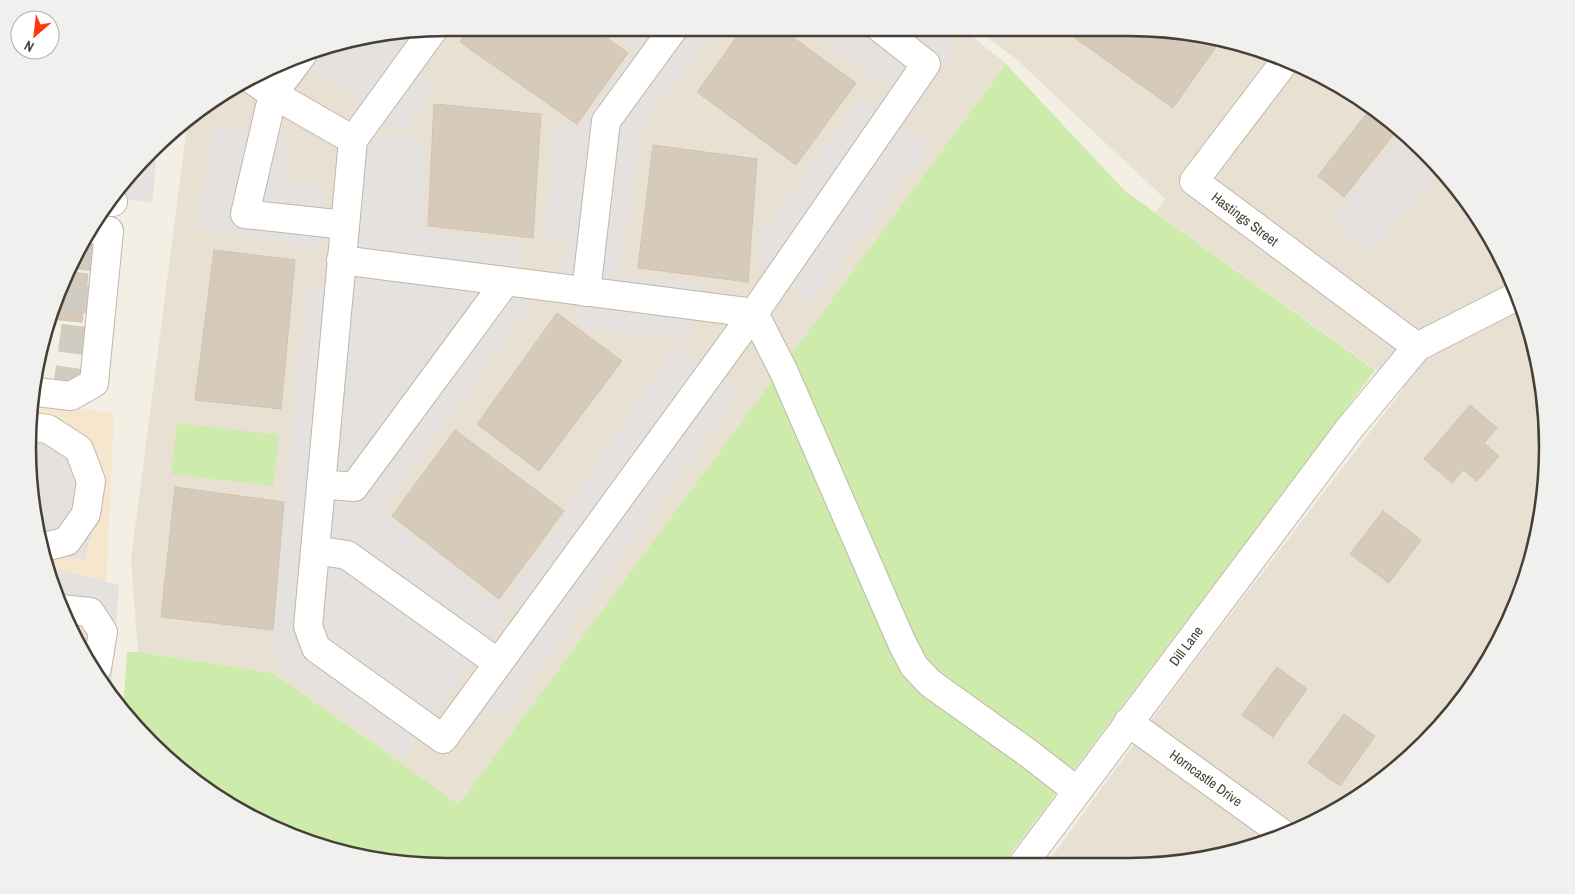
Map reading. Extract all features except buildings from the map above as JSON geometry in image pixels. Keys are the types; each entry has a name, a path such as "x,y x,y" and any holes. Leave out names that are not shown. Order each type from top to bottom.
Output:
{"street":[{"path":"586,292 606,120 668,36"},
{"path":"428,37 353,140 308,626 316,648 442,739 754,314 926,64 890,36"},
{"name":"Hastings Street","path":"1281,66 1194,181 1417,347"},
{"path":"283,71 264,87 245,214 345,225"},
{"path":"264,87 353,140"},
{"path":"40,392 71,396 94,383 109,231 98,230"},
{"path":"341,260 754,314"},
{"path":"321,484 354,487 506,281"},
{"path":"1417,347 1511,299"},
{"path":"754,314 784,372 902,643 914,666 930,683 1028,753 1077,791"},
{"name":"Dill Lane","path":"1027,858 1350,429 1417,347"},
{"path":"37,427 48,429 79,449 91,481 86,514 67,542 48,546"},
{"path":"36,443 62,454 74,478 70,506 53,527 45,530"},
{"path":"315,550 346,554 498,663"},
{"path":"71,610 90,612 103,632 98,663"},
{"name":"Horncastle Drive","path":"1128,722 1277,829"}],"shaded area":[{"path":"445,36 420,70 438,82 402,133 305,62 367,44 420,37"},
{"path":"447,36 972,36 1006,64 459,804 273,673 138,652 131,560 187,129 219,105 242,91 290,68 341,50 393,40"},
{"path":"617,36 712,36 645,121 618,276 700,284 689,339 587,329 576,320 578,305 557,302 567,239 545,238 555,123 579,127 634,50"},
{"path":"816,36 946,36 957,44 912,106"},
{"path":"985,36 1128,36 1155,37 1208,44 1260,58 1333,91 1356,105 1399,138 1437,176 1454,197 1470,219 1496,265 1517,315 1525,341 1531,367 1538,420 1538,474 1535,501 1525,553 1517,579 1484,652 1470,675 1437,718 1399,756 1378,773 1356,789 1310,815 1260,836 1234,844 1208,850 1155,857 1051,858 1191,666 1403,389 1155,212 1165,199 1015,58"},
{"path":"861,98 928,146 810,303 759,262 759,235"},
{"path":"213,124 290,136 284,182 326,188 321,249 198,229"},
{"path":"370,135 426,141 423,230 521,245 520,272 355,250"},
{"path":"1398,138 1436,175 1371,253 1330,219"},
{"path":"156,158 152,203 120,198"},
{"path":"332,263 534,300 382,511 510,612 402,757 284,673 270,644 307,285 329,287"},
{"path":"676,346 741,392 504,718 461,689 517,613 505,601"},
{"path":"39,402 114,413 102,671 79,629 58,579 50,553 44,527 37,474 37,420"},
{"path":"38,414 58,417 77,430 91,450 96,469 92,532 85,560 51,555 44,527 37,474"},
{"path":"55,568 119,585 112,684 82,635 83,626 77,625"}],"green space":[{"path":"1006,64 1125,191 1375,370 1008,858 447,858 393,854 341,844 290,826 242,803 219,789 176,756 138,718 124,700 127,652 138,652 273,673 459,804"},
{"path":"177,423 279,435 273,486 171,474"}],"tunnel":[{"path":"66,395 86,252"}]}
